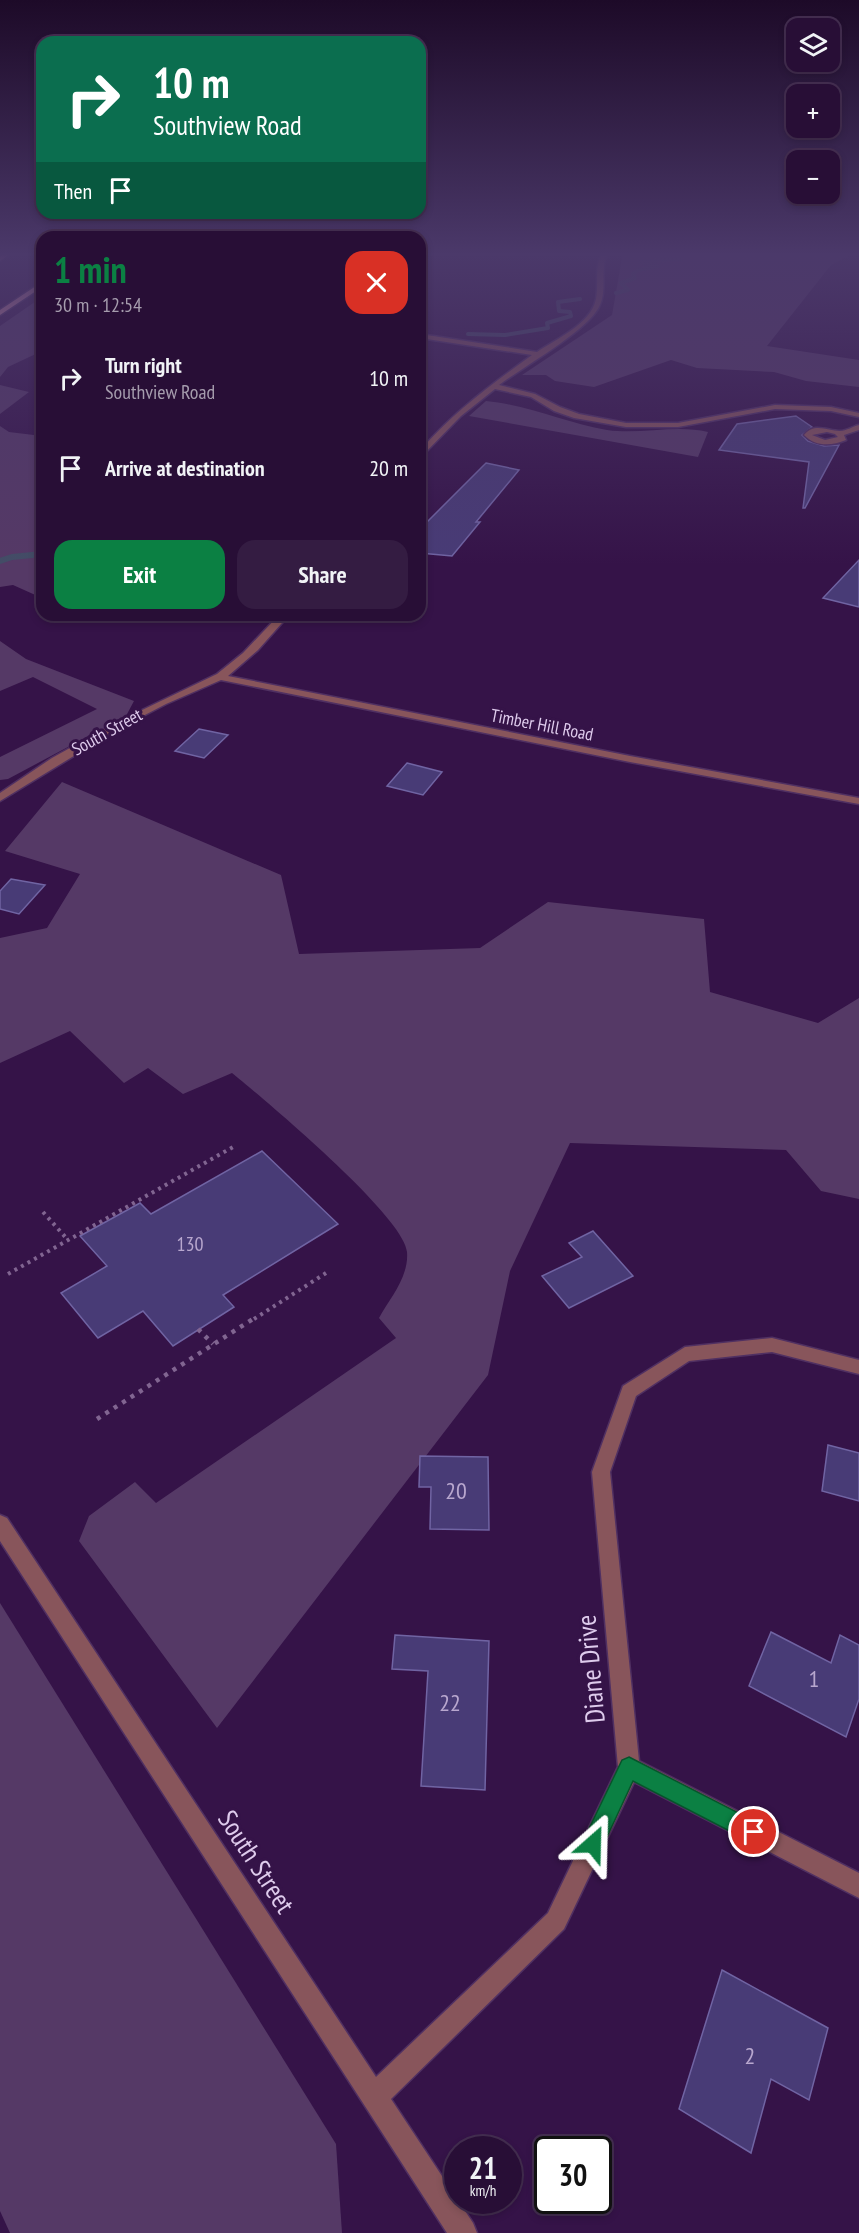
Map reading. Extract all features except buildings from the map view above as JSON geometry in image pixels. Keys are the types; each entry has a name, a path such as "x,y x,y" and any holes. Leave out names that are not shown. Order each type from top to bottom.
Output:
{"street":[{"path":"426,448 435,437 493,386 534,356"},
{"path":"493,386 533,395 557,409 576,416 626,425 678,425 775,407 831,409 859,415"},
{"path":"841,434 859,427"},
{"name":"South Street","path":"0,798 65,754 177,694 220,677 252,652 279,621"},
{"name":"Timber Hill Road","path":"220,677 630,759 859,801"},
{"name":"Diane Drive","path":"629,1768 601,1472 628,1391 685,1354 696,1352 772,1345 859,1367"},
{"name":"South Street","path":"0,1524 462,2233"},
{"path":"374,2097 556,1921 629,1768 859,1886"}],"path":[{"path":"8,1274 233,1147"},
{"path":"44,1212 68,1240"},
{"path":"97,1419 326,1273"},
{"path":"198,1329 213,1344"}],"shaded area":[{"path":"0,356 31,356 8,367 0,377"},
{"path":"550,356 834,356 859,360 859,387 806,381 774,372 697,368 671,360 594,387 555,381 546,375 522,375"},
{"path":"0,385 29,392 0,414"},
{"path":"486,401 517,406 607,430 683,429 708,432 698,457 469,416"},
{"path":"0,426 9,432 36,435 36,595 13,585 0,587"},
{"path":"0,641 26,659 134,701 126,716 8,779 0,780 0,757 97,709 33,677 0,691"},
{"path":"62,782 281,875 299,954 480,948 548,902 704,919 710,992 818,1023 859,998 859,1199 821,1191 786,1150 570,1143 510,1271 488,1375 217,1728 79,1541 89,1516 135,1482 156,1503 396,1338 379,1318 402,1279 407,1252 400,1235 359,1187 301,1132 232,1073 183,1094 148,1068 124,1083 70,1031 0,1063 0,938 47,928 80,874 5,851"},
{"path":"0,1603 336,2144 342,2233 10,2233 0,2211"}],"waterway":[{"path":"0,561 12,557 36,555"}],"route":[{"path":"593,1844 629,1768 754,1832"}]}
